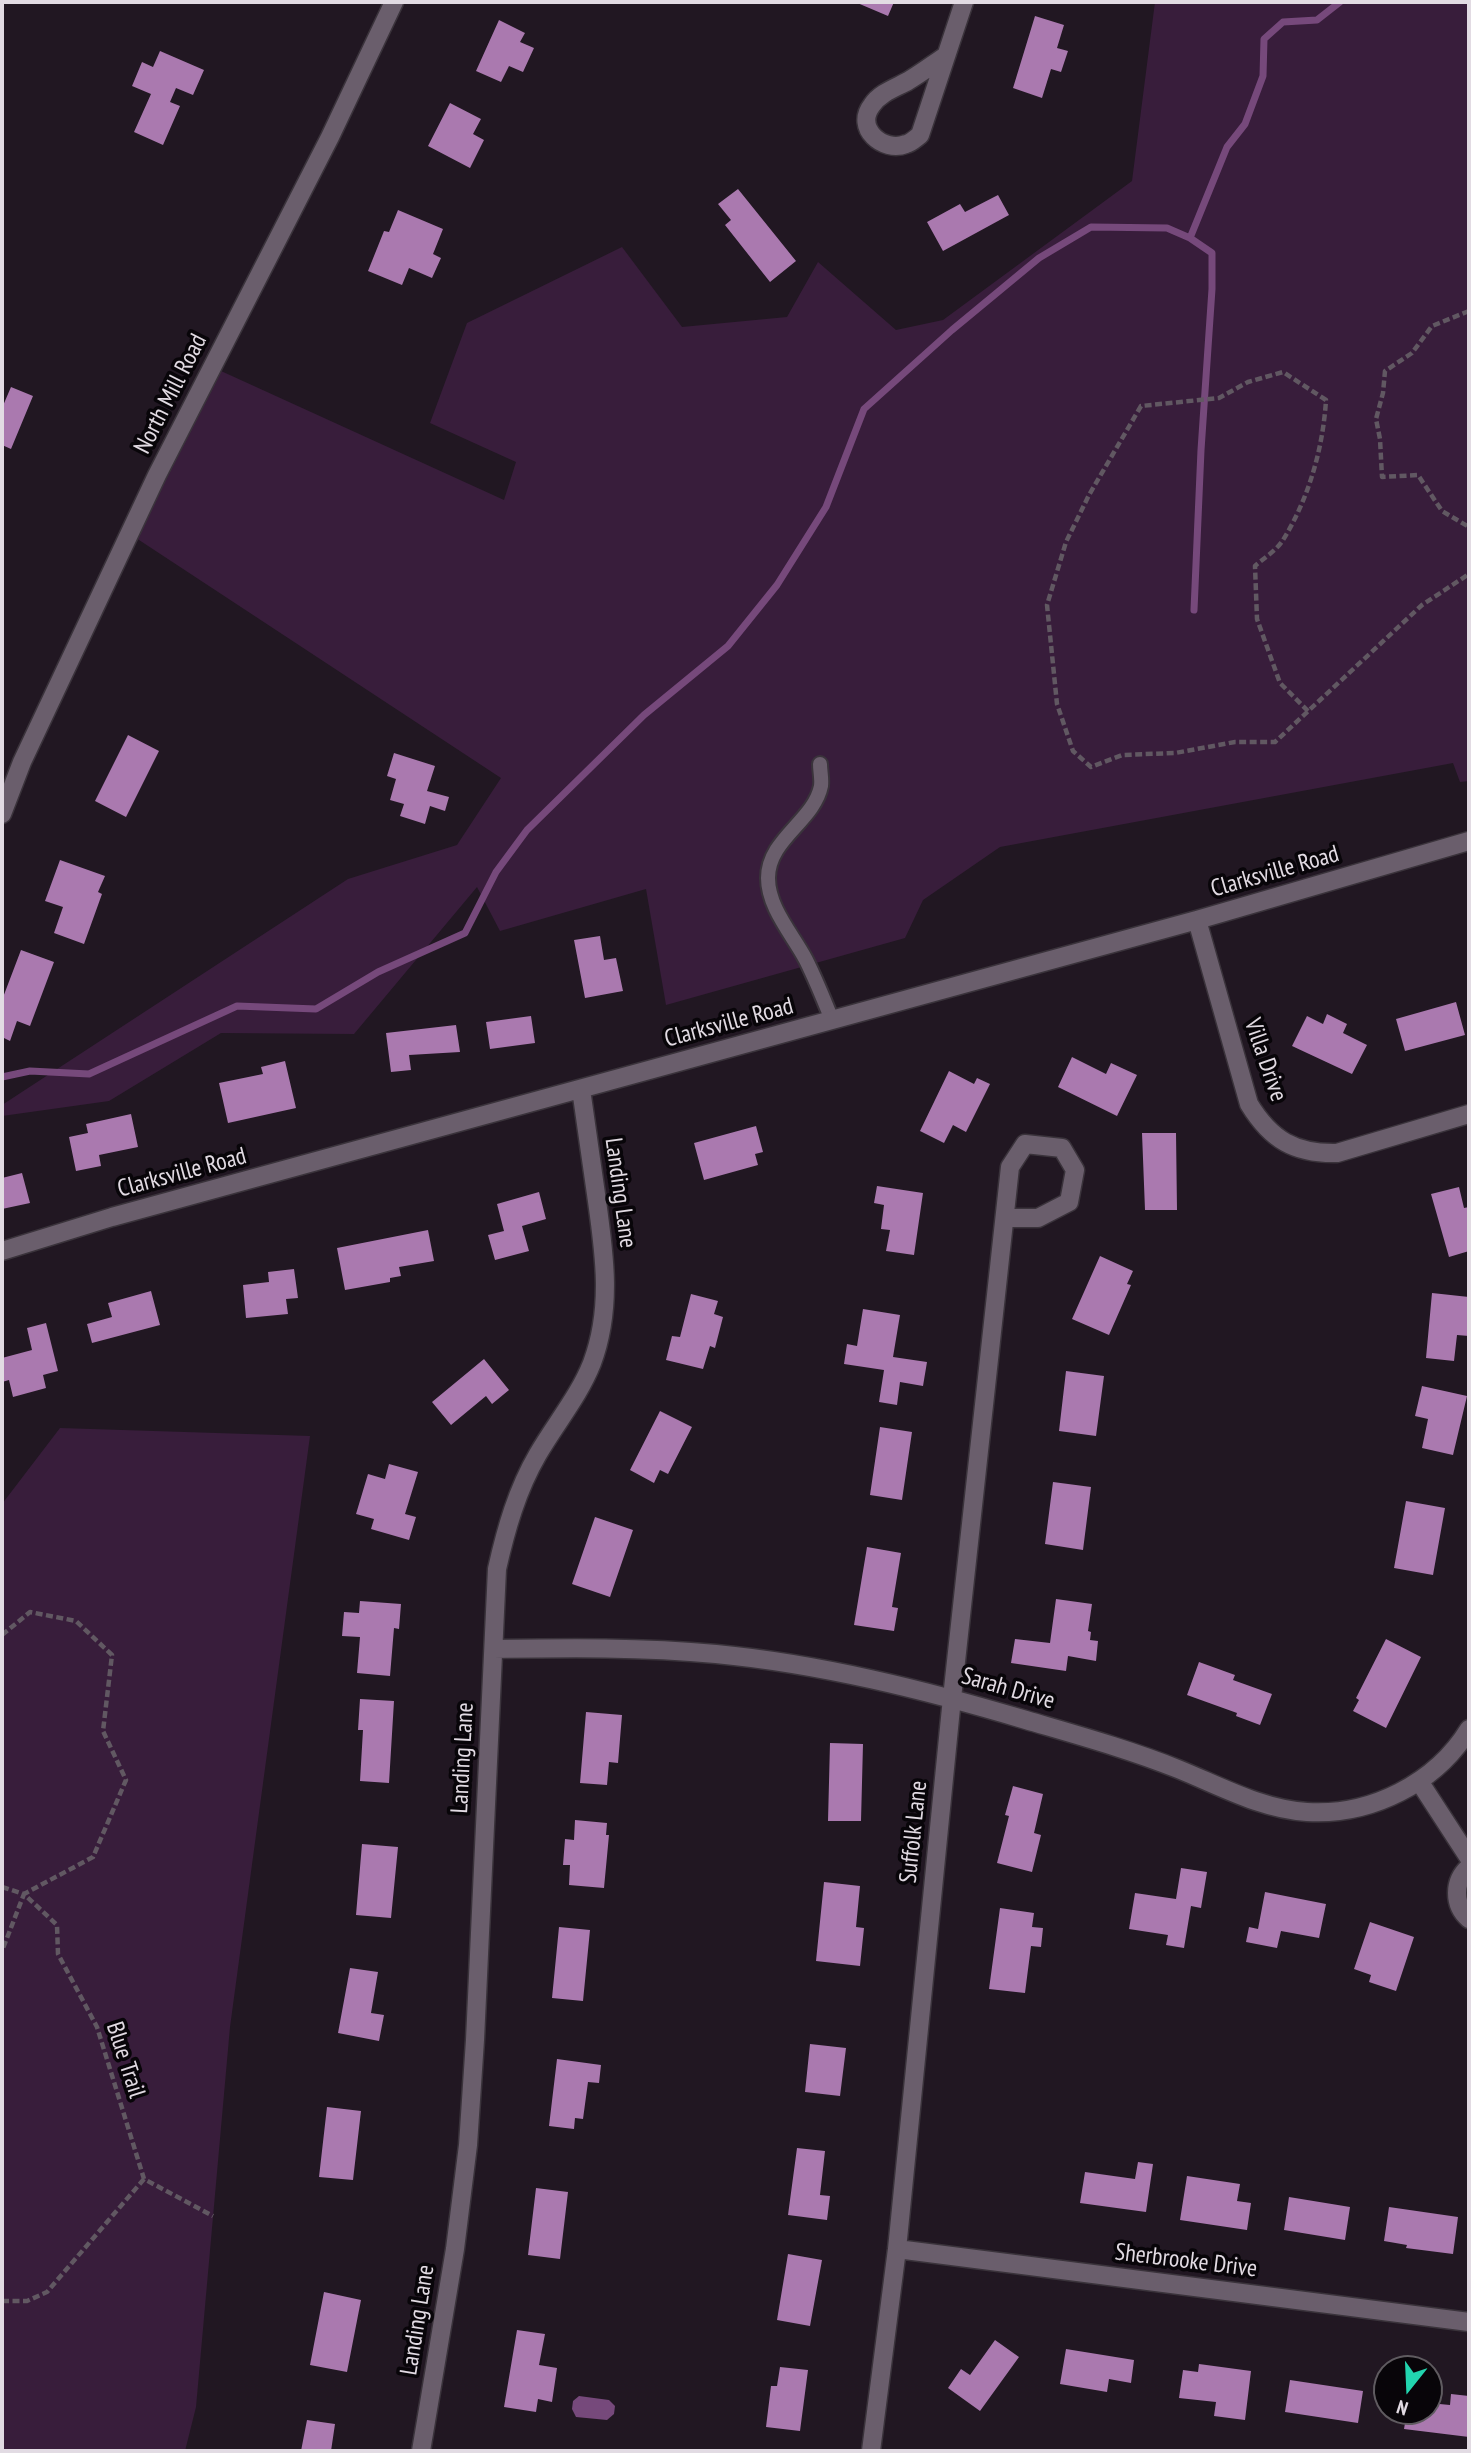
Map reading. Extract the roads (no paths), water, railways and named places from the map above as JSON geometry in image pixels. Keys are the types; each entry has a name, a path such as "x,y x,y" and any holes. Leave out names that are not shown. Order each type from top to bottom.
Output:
{"street":[{"name":"North Mill Road","path":"2,814 22,762 157,475 330,136 394,2"},
{"path":"944,57 884,94 870,106 866,119 869,131 878,142 890,146 907,144 920,135 964,2"},
{"name":"Clarksville Road","path":"2,1251 112,1217 1196,920 1469,841"},
{"name":"Villa Drive","path":"1196,920 1249,1104 1261,1123 1277,1138 1296,1148 1318,1153 1337,1153 1469,1114"},
{"name":"Landing Lane","path":"421,2451 455,2249 468,2145 497,1569 506,1529 520,1491 538,1454 577,1395 592,1362 602,1326 606,1289 605,1256 581,1089"},
{"name":"Suffolk Lane","path":"871,2451 897,2249 952,1698 1010,1167 1025,1144 1062,1148 1075,1170 1069,1202 1038,1218 1005,1217"},
{"name":"Sarah Drive","path":"494,1649 628,1649 716,1654 804,1666 952,1698 1177,1768 1273,1807 1308,1812 1340,1811 1395,1795 1442,1763 1469,1729"},
{"path":"1419,1781 1469,1858"},
{"path":"1469,1867 1458,1881 1457,1893 1459,1905 1469,1919"},
{"name":"Sherbrooke Drive","path":"897,2249 1469,2322"}],"lane":[{"path":"820,764 821,785 813,807 788,833 774,855 768,875 769,890 778,912 807,961 832,1020"}],"waterway":[{"path":"1190,238 1227,147 1245,124 1263,76 1264,39 1283,22 1317,20 1340,2"},
{"path":"2,1077 30,1071 89,1074 237,1006 316,1009 378,972 465,933 496,872 527,830 644,715 728,646 777,585 826,507 864,409 952,330 1039,258 1091,227 1167,228 1190,238 1212,253 1194,610"}]}
